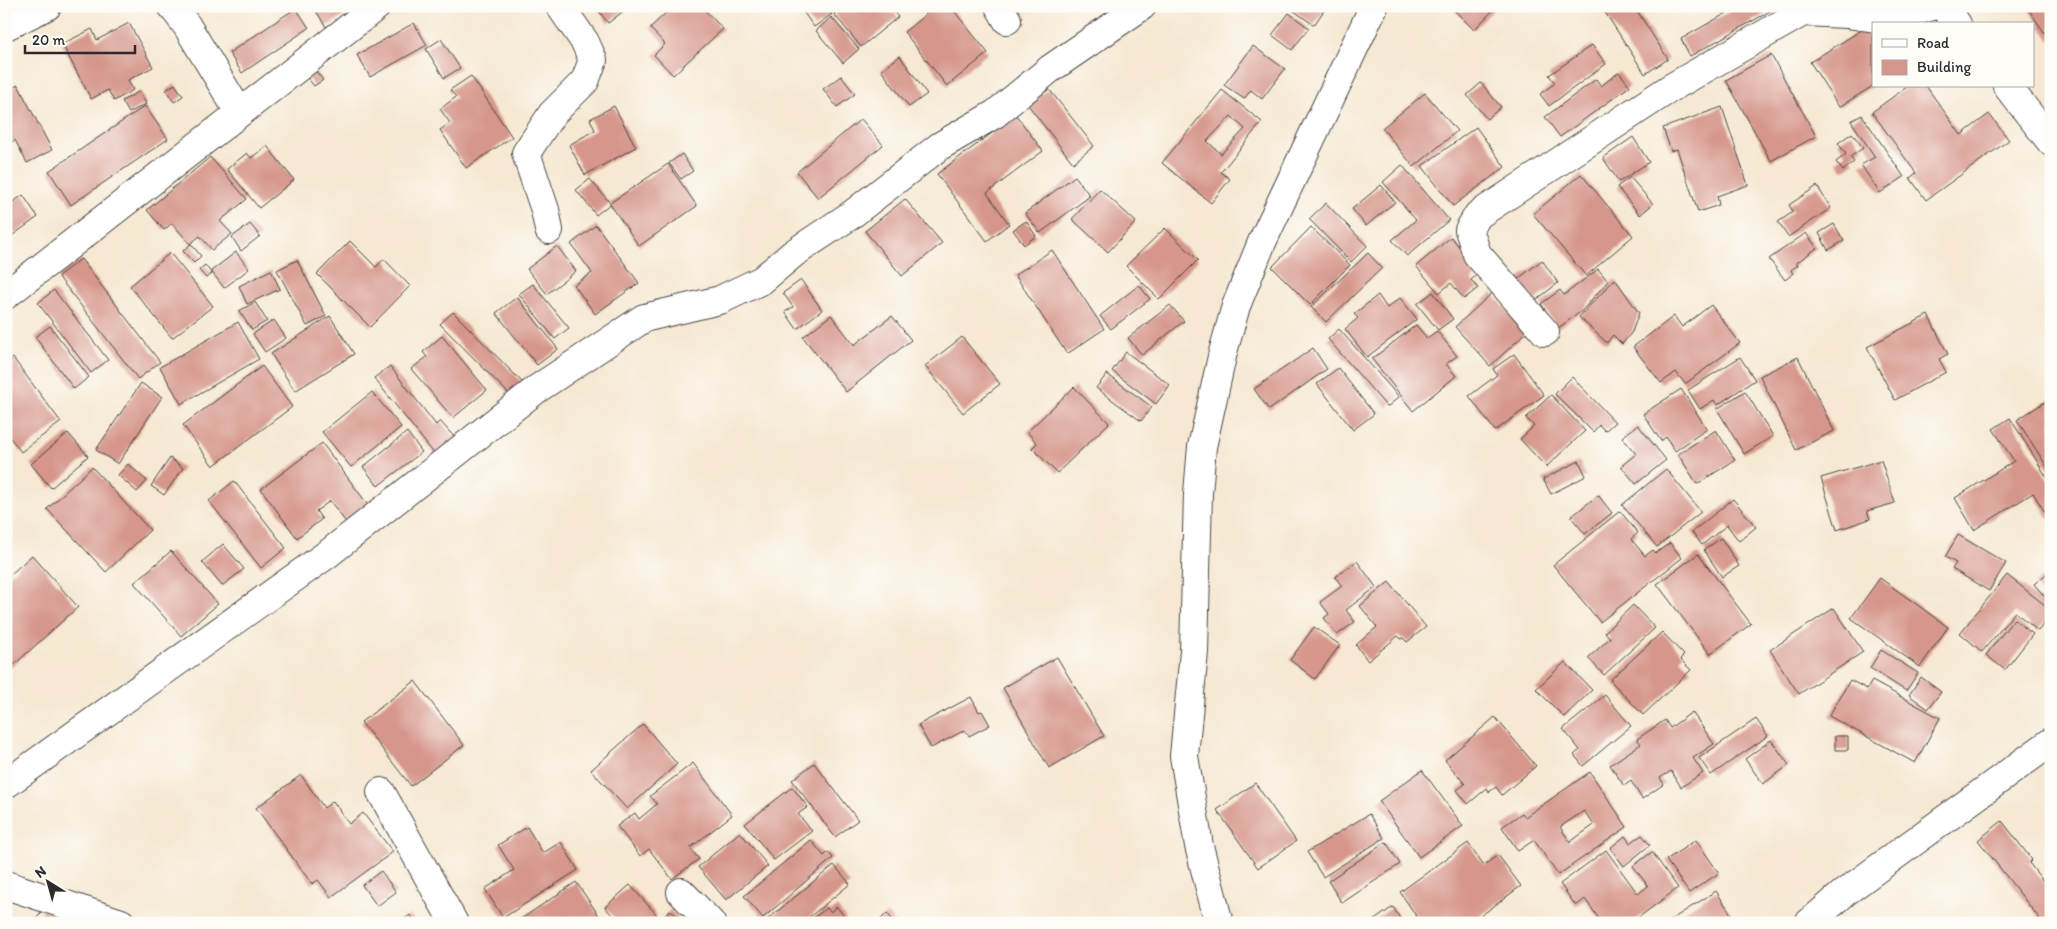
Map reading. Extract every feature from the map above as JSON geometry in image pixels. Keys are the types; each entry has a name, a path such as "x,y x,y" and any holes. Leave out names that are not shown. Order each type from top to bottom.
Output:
{"street":[{"path":"6,26 47,6"},
{"path":"172,6 187,26 239,112"},
{"path":"6,295 377,6"},
{"path":"550,230 526,154 552,114 585,81 593,60 585,42 560,6"},
{"path":"6,784 329,553 537,389 644,318 720,300 762,280 794,253 852,215 940,146 995,114 1050,69 1142,6"},
{"path":"1219,923 1199,846 1184,756 1194,652 1198,493 1202,448 1223,352 1247,279 1262,242 1374,6"},
{"path":"1545,332 1477,254 1469,230 1478,214 1669,89 1802,9 1890,20 1932,6"},
{"path":"1943,6 1955,22"},
{"path":"2008,88 2051,142"},
{"path":"1809,923 1844,894 2051,742"},
{"path":"381,792 454,923"},
{"path":"6,885 121,923"},
{"path":"681,892 711,923"}],"building":[{"path":"313,6 347,6 350,12 326,27"},
{"path":"595,6 630,6 608,23"},
{"path":"673,6 701,6 723,29 673,75 654,55 665,44 650,28"},
{"path":"799,6 827,6 832,14 814,27"},
{"path":"843,6 889,6 898,17 861,47 834,14"},
{"path":"936,6 950,6 988,53 947,86 904,32"},
{"path":"1287,6 1327,6 1314,25"},
{"path":"1450,6 1497,6 1474,30"},
{"path":"1601,6 1634,6 1668,59 1645,74"},
{"path":"1739,6 1772,6 1774,9 1690,56 1681,39"},
{"path":"2026,6 2051,6 2051,42"},
{"path":"296,8 309,28 242,73 229,53"},
{"path":"1289,13 1309,28 1292,50 1272,35"},
{"path":"831,17 859,49 843,63 816,31"},
{"path":"129,23 153,67 128,80 133,90 114,101 108,90 91,99 62,44 92,29 97,40"},
{"path":"414,23 427,45 370,77 357,55"},
{"path":"1872,24 1872,87 1839,107 1810,62"},
{"path":"441,39 460,68 444,78 426,49"},
{"path":"1592,45 1606,64 1549,106 1540,94 1555,83 1549,75"},
{"path":"1253,46 1285,69 1262,99 1251,90 1244,99 1224,85"},
{"path":"1771,55 1816,136 1771,161 1726,80"},
{"path":"900,56 927,94 909,107 881,70"},
{"path":"314,69 323,80 314,86 306,76"},
{"path":"1619,72 1630,86 1560,137 1545,117 1596,79 1601,86"},
{"path":"471,76 512,137 466,168 440,130 450,123 440,109 456,97 450,90"},
{"path":"841,76 855,94 837,107 823,89"},
{"path":"1481,83 1501,107 1487,119 1467,95"},
{"path":"175,84 183,96 174,102 166,90"},
{"path":"18,85 52,150 27,163 15,140 6,145 6,91"},
{"path":"1905,88 1927,88 1961,135 1989,114 2009,140 1926,200 1910,178 1916,173 1872,112"},
{"path":"1049,89 1094,146 1073,163 1028,105"},
{"path":"1222,90 1262,122 1221,172 1230,179 1211,203 1162,163","holes":["1231,116 1245,129 1221,154 1207,141"]},
{"path":"140,91 146,104 129,113 122,101"},
{"path":"1425,93 1457,131 1414,167 1382,128"},
{"path":"145,106 168,139 71,205 49,171"},
{"path":"614,106 636,147 585,175 569,145 595,130 590,119"},
{"path":"1722,107 1748,185 1717,196 1719,205 1698,212 1677,149 1671,151 1663,128"},
{"path":"1016,115 1043,151 987,193 1009,224 987,241 937,174"},
{"path":"1862,115 1904,177 1880,193 1861,165 1875,157 1851,121"},
{"path":"861,119 883,145 818,198 797,172"},
{"path":"1476,127 1505,167 1453,206 1422,166"},
{"path":"1852,133 1863,148 1850,157 1854,162 1843,171 1836,162 1846,154 1838,143"},
{"path":"1633,137 1649,162 1619,182 1603,158"},
{"path":"267,146 294,180 259,208 227,169 247,153 251,158"},
{"path":"682,154 693,171 681,179 669,163"},
{"path":"210,157 247,199 220,221 232,234 212,250 200,236 190,244 172,223 164,230 147,210"},
{"path":"668,164 697,206 639,246 610,204 596,215 576,190 590,179 610,203"},
{"path":"1402,165 1449,220 1407,256 1392,240 1416,220 1383,182"},
{"path":"1581,174 1633,236 1586,276 1533,214"},
{"path":"1075,176 1090,196 1040,233 1025,213"},
{"path":"1630,177 1653,204 1640,215 1617,187"},
{"path":"1381,185 1395,202 1366,226 1352,209"},
{"path":"1817,186 1831,208 1788,237 1778,222 1793,212 1789,205"},
{"path":"1100,189 1136,222 1108,252 1072,219"},
{"path":"23,195 38,217 6,240 6,207"},
{"path":"905,199 942,243 902,276 865,231"},
{"path":"1326,203 1367,246 1351,262 1309,219"},
{"path":"1026,221 1036,236 1024,245 1013,230"},
{"path":"250,224 260,236 241,251 232,237"},
{"path":"1834,224 1844,241 1828,250 1819,233"},
{"path":"596,225 639,283 595,314 574,285 592,273 571,244"},
{"path":"1311,227 1350,265 1310,305 1272,267"},
{"path":"1165,228 1198,260 1159,299 1126,266"},
{"path":"1806,233 1817,248 1796,263 1798,265 1791,270 1793,274 1785,280 1769,259"},
{"path":"1451,237 1480,272 1471,280 1478,288 1464,299 1451,283 1439,293 1416,266"},
{"path":"350,241 376,267 384,259 410,286 370,327 317,274"},
{"path":"191,244 201,256 194,263 183,251"},
{"path":"557,246 576,271 547,294 527,269"},
{"path":"1052,250 1104,329 1067,354 1015,275"},
{"path":"236,252 249,269 224,288 211,271"},
{"path":"170,253 213,306 172,338 130,286"},
{"path":"1368,253 1382,268 1326,322 1311,307"},
{"path":"81,259 160,362 138,379 58,276"},
{"path":"297,260 326,316 307,326 277,270"},
{"path":"1542,260 1558,283 1535,301 1518,279"},
{"path":"205,265 212,274 206,278 199,270"},
{"path":"1598,269 1608,281 1582,311 1558,328 1541,304 1560,290 1564,295"},
{"path":"271,270 280,289 247,304 239,286"},
{"path":"1615,279 1639,313 1632,332 1622,344 1613,335 1607,343 1579,317"},
{"path":"801,280 822,310 797,329 785,312 793,307 783,293"},
{"path":"533,284 569,328 555,339 519,294"},
{"path":"1139,285 1150,299 1111,329 1100,316"},
{"path":"54,290 108,360 91,373 38,303"},
{"path":"1433,292 1453,319 1438,330 1417,304"},
{"path":"1492,293 1527,332 1490,366 1455,327"},
{"path":"1378,295 1387,308 1400,298 1417,319 1367,357 1345,329 1358,318 1354,314"},
{"path":"517,297 558,349 537,365 496,313"},
{"path":"255,302 267,321 252,330 239,311"},
{"path":"1170,305 1184,321 1142,355 1128,338"},
{"path":"1711,305 1740,343 1685,384 1676,372 1661,383 1633,347 1674,316 1682,327"},
{"path":"453,312 525,385 513,398 440,324"},
{"path":"831,315 854,345 892,316 911,340 846,392 803,337"},
{"path":"1928,315 1948,354 1939,359 1946,372 1895,400 1867,347"},
{"path":"330,316 354,354 295,391 271,354"},
{"path":"274,320 286,338 265,352 253,334"},
{"path":"238,322 259,359 181,404 160,367"},
{"path":"1416,325 1427,338 1437,331 1457,356 1446,364 1456,376 1413,411 1372,359"},
{"path":"50,326 89,377 74,389 35,337"},
{"path":"1339,329 1399,397 1387,407 1328,339"},
{"path":"442,336 487,390 453,418 411,369 427,357 423,352"},
{"path":"962,337 1000,384 963,413 925,366"},
{"path":"1313,348 1327,369 1269,410 1254,389"},
{"path":"1126,352 1170,385 1156,404 1112,371"},
{"path":"1514,354 1544,395 1495,431 1469,396 1497,375 1493,369"},
{"path":"1740,357 1755,380 1717,405 1714,400 1700,409 1688,390"},
{"path":"1798,357 1834,431 1796,450 1760,376"},
{"path":"13,358 61,422 21,452 6,432 6,363"},
{"path":"262,366 292,407 213,466 183,425"},
{"path":"390,366 436,425 440,421 456,439 436,456 374,378"},
{"path":"1338,368 1374,414 1353,430 1317,384"},
{"path":"1107,374 1152,407 1141,421 1096,388"},
{"path":"1572,377 1615,422 1605,431 1599,425 1593,432 1555,394"},
{"path":"141,383 162,397 118,464 96,450"},
{"path":"1074,387 1109,423 1057,473 1032,448 1037,443 1027,432"},
{"path":"1681,389 1707,429 1675,451 1666,437 1661,441 1643,414"},
{"path":"1745,391 1773,436 1744,454 1717,409"},
{"path":"372,392 401,427 351,467 322,432"},
{"path":"1551,395 1585,431 1546,467 1520,439 1534,426 1526,418"},
{"path":"2051,398 2051,473 2017,420"},
{"path":"2010,418 2051,484 2051,522 2033,493 1974,530 1955,498 2014,461 1993,429"},
{"path":"1638,425 1666,460 1636,484 1621,466 1636,454 1622,437"},
{"path":"1716,430 1735,460 1697,484 1678,454"},
{"path":"407,432 422,452 378,486 363,467"},
{"path":"68,433 88,456 51,488 31,464"},
{"path":"322,443 371,509 348,525 330,501 316,511 322,519 297,538 261,489"},
{"path":"170,458 183,468 164,495 151,486"},
{"path":"1881,460 1895,503 1867,511 1870,519 1837,530 1821,478"},
{"path":"1579,461 1586,476 1551,494 1543,479"},
{"path":"128,464 147,481 137,492 118,475"},
{"path":"92,467 150,530 106,572 47,509"},
{"path":"1666,469 1701,512 1657,547 1622,505"},
{"path":"234,481 286,548 261,568 209,501"},
{"path":"1598,495 1612,513 1585,534 1571,517"},
{"path":"1733,499 1756,527 1739,541 1727,525 1702,545 1692,532"},
{"path":"1620,511 1638,533 1631,539 1645,556 1653,550 1656,553 1670,543 1682,558 1600,622 1553,565"},
{"path":"1958,535 2006,563 1989,591 1952,569 1956,563 1945,557"},
{"path":"1721,538 1739,566 1722,577 1704,550"},
{"path":"223,544 244,569 222,586 202,562"},
{"path":"171,551 218,604 181,636 134,583"},
{"path":"1698,554 1751,624 1710,654 1657,584"},
{"path":"32,555 78,607 6,672 6,571 10,575"},
{"path":"1357,561 1376,587 1346,610 1355,622 1337,635 1324,618 1329,614 1320,602 1342,586 1335,577"},
{"path":"2051,570 2051,604 2034,584"},
{"path":"2007,575 2051,610 2051,615 2038,631 2015,612 1982,652 1960,633"},
{"path":"1880,578 1948,627 1920,667 1851,618"},
{"path":"1389,582 1426,627 1407,642 1398,636 1368,661 1356,645 1377,627 1360,606"},
{"path":"1633,605 1655,628 1604,675 1588,658 1610,638 1605,632"},
{"path":"1834,608 1863,652 1799,694 1770,650"},
{"path":"2014,619 2033,634 2005,670 1986,655"},
{"path":"1314,627 1340,645 1315,679 1290,660"},
{"path":"1662,632 1684,655 1680,659 1691,670 1643,715 1610,680"},
{"path":"1881,650 1918,673 1906,691 1870,668"},
{"path":"1057,657 1104,736 1049,768 1003,688"},
{"path":"1565,662 1592,690 1564,717 1536,689"},
{"path":"1921,677 1941,692 1928,709 1909,695"},
{"path":"1850,680 1867,689 1872,681 1940,718 1915,763 1829,716"},
{"path":"415,681 464,745 411,786 361,722"},
{"path":"1605,695 1631,726 1583,766 1574,755 1580,750 1563,729"},
{"path":"971,697 979,712 982,711 990,725 969,736 965,730 931,748 918,725"},
{"path":"1692,712 1714,744 1693,758 1703,773 1681,787 1671,771 1660,778 1664,784 1642,799 1631,781 1624,786 1610,765 1641,744 1637,739 1665,720 1670,728"},
{"path":"1495,717 1536,766 1502,795 1496,787 1489,792 1487,788 1468,804 1457,790 1465,784 1445,760"},
{"path":"1756,719 1768,736 1711,775 1699,758"},
{"path":"643,724 677,764 627,809 591,770"},
{"path":"1835,736 1848,736 1848,750 1835,750"},
{"path":"1771,740 1789,765 1763,784 1745,759"},
{"path":"693,763 732,815 690,848 699,859 672,879 649,849 640,856 617,826 635,813 639,819 657,804 650,796"},
{"path":"814,763 858,820 835,837 792,780"},
{"path":"1422,770 1463,826 1419,857 1379,801"},
{"path":"1590,772 1627,827 1558,875 1534,840 1518,851 1502,827 1522,813 1525,817","holes":["1584,811 1594,825 1570,842 1560,827"]},
{"path":"301,775 324,808 333,801 349,824 363,813 393,852 331,897 318,880 312,884 256,808"},
{"path":"1255,783 1296,841 1258,868 1217,810"},
{"path":"792,787 808,807 798,814 812,831 774,860 745,824"},
{"path":"1369,814 1384,838 1323,877 1307,852"},
{"path":"2002,821 2032,860 2029,863 2051,891 2051,923 2043,923 1978,840"},
{"path":"527,827 543,853 561,842 578,870 503,918 485,889 514,870 498,845"},
{"path":"740,832 768,866 726,900 698,867"},
{"path":"1642,835 1650,845 1624,866 1610,848 1625,836 1630,843"},
{"path":"811,840 824,856 828,852 833,858 763,918 744,896"},
{"path":"1696,840 1719,873 1689,893 1666,860"},
{"path":"1386,842 1400,864 1342,903 1328,881"},
{"path":"1468,843 1484,865 1498,855 1521,886 1471,923 1421,923 1400,892"},
{"path":"1606,850 1638,894 1648,886 1633,866 1652,852 1678,888 1631,923 1602,923 1585,899 1576,906 1560,884"},
{"path":"834,865 850,884 802,923 763,923"},
{"path":"381,871 396,892 377,906 362,885"},
{"path":"576,882 604,923 515,923"},
{"path":"630,885 657,915 649,923 619,923 605,907"},
{"path":"1716,891 1737,923 1666,923"},
{"path":"837,907 846,919 842,923 806,923 827,908 830,912"},
{"path":"1393,907 1403,923 1370,923"},
{"path":"44,909 62,923 33,923"},
{"path":"670,910 685,923 658,923"},
{"path":"887,913 895,923 877,923"},
{"path":"410,915 416,923 399,923"}]}
